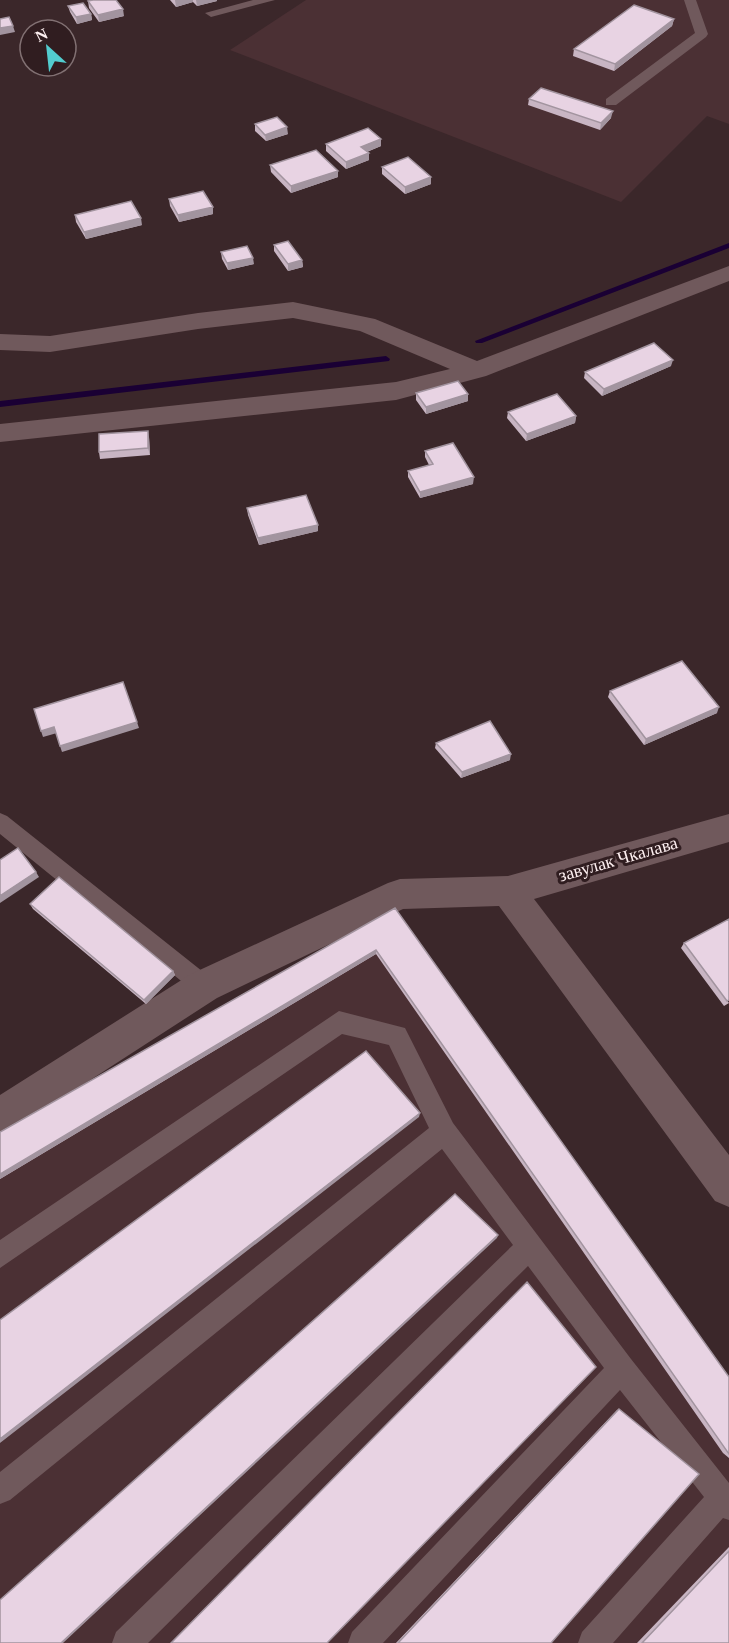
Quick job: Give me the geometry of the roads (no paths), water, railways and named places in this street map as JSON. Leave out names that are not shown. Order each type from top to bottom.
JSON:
[{"type":"street","points":[[0,433],[396,391],[477,370],[729,273]]},
{"type":"street","points":[[0,342],[50,344],[198,321],[293,310],[366,325],[477,370]]},
{"type":"street","name":"завулак Чкалава","points":[[0,1117],[204,986],[400,894],[508,891],[729,828]]},
{"type":"street","points":[[508,891],[729,1187]]},
{"type":"lane","points":[[212,13],[269,0]]},
{"type":"lane","points":[[611,102],[702,34],[690,0]]},
{"type":"lane","points":[[0,822],[204,986]]},
{"type":"lane","points":[[0,1256],[339,1022],[397,1036],[444,1132],[725,1502],[593,1643]]},
{"type":"lane","points":[[0,1490],[444,1132]]},
{"type":"lane","points":[[127,1643],[530,1246]]},
{"type":"lane","points":[[363,1643],[621,1368]]},
{"type":"waterway","points":[[479,341],[729,245]]},
{"type":"waterway","points":[[0,404],[386,359]]}]
